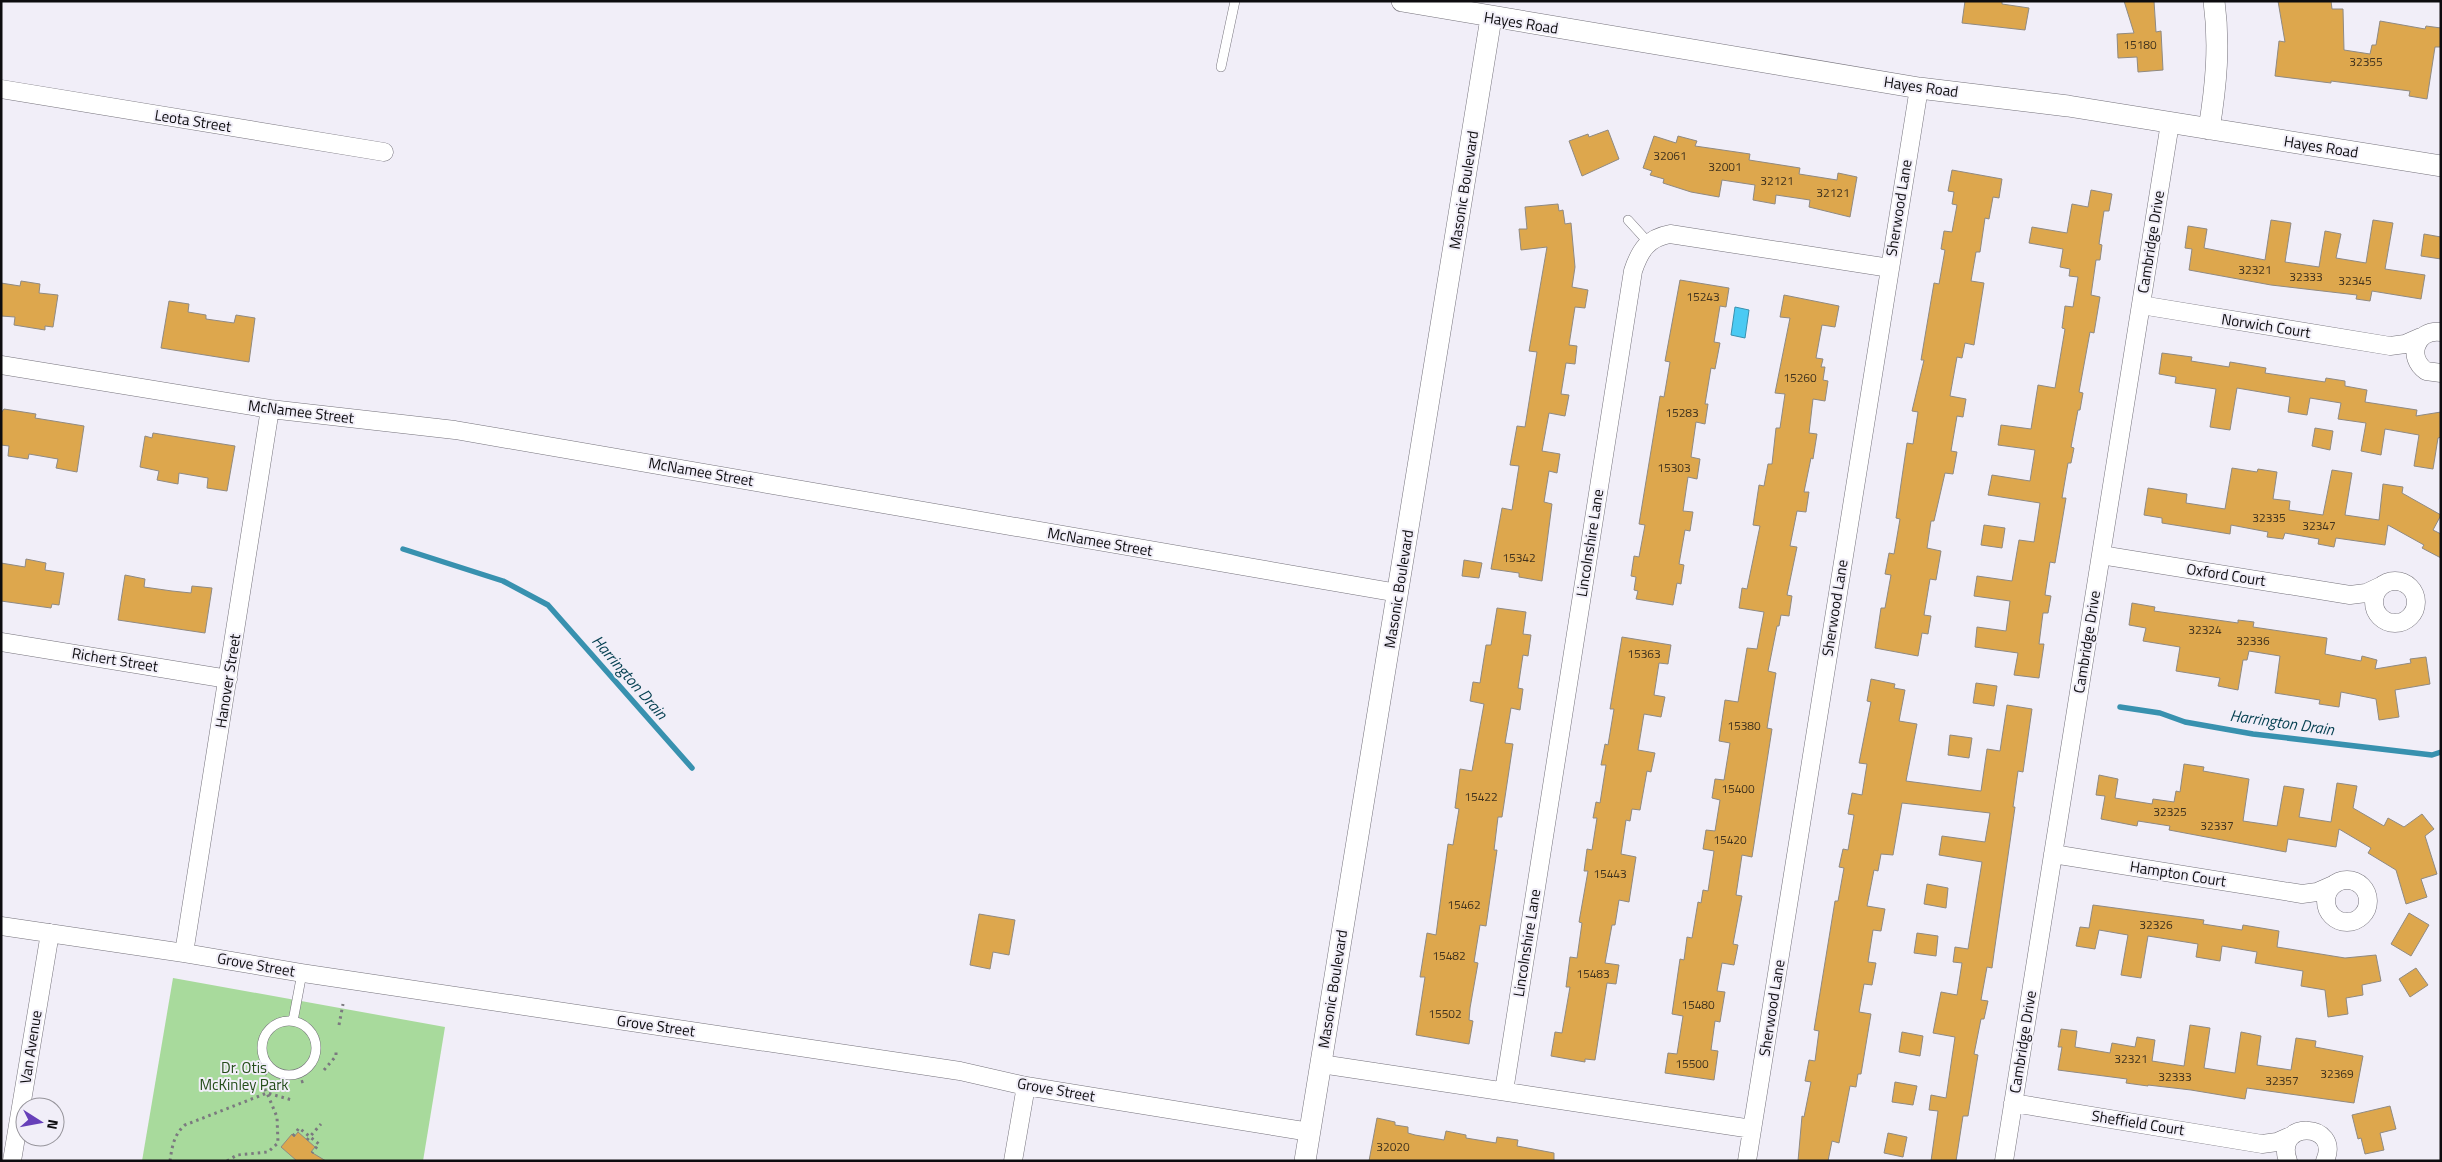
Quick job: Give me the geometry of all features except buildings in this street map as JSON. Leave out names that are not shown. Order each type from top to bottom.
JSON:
[{"type":"street","name":"Hayes Road","points":[[1402,1],[1491,18],[1919,88],[2068,106],[2441,166]]},
{"type":"street","points":[[2209,130],[2216,90],[2218,52],[2214,1]]},
{"type":"street","name":"Masonic Boulevard","points":[[1305,1161],[1491,18]]},
{"type":"street","name":"Sherwood Lane","points":[[1747,1161],[1919,88]]},
{"type":"street","name":"Leota Street","points":[[1,89],[384,152]]},
{"type":"street","name":"Cambridge Drive","points":[[2004,1161],[2170,123]]},
{"type":"street","points":[[1648,242],[1658,236],[1670,234],[1890,268]]},
{"type":"street","name":"Lincolnshire Lane","points":[[1504,1091],[1633,271],[1639,255],[1648,242]]},
{"type":"street","name":"Norwich Court","points":[[2141,305],[2390,346],[2405,344],[2434,332],[2441,332]]},
{"type":"street","points":[[2416,362],[2415,348],[2421,337]]},
{"type":"street","name":"Norwich Court","points":[[2390,346],[2416,362],[2426,372],[2441,373]]},
{"type":"street","name":"McNamee Street","points":[[1,365],[270,409],[456,430],[1398,594]]},
{"type":"street","name":"Hanover Street","points":[[184,953],[270,409]]},
{"type":"street","name":"Oxford Court","points":[[2101,555],[2350,595],[2366,593],[2394,581],[2401,582],[2412,590],[2416,603],[2411,616],[2399,623],[2386,621],[2376,611],[2350,595]]},
{"type":"street","points":[[2376,611],[2374,598],[2382,586]]},
{"type":"street","name":"Richert Street","points":[[1,642],[228,679]]},
{"type":"street","name":"Hampton Court","points":[[2053,854],[2302,894],[2317,892],[2346,880],[2359,884],[2367,895],[2366,909],[2357,919],[2344,922],[2337,920],[2327,910],[2302,894]]},
{"type":"street","points":[[2327,910],[2326,897],[2333,885]]},
{"type":"street","name":"Grove Street","points":[[1,926],[960,1071],[1026,1086],[1310,1132]]},
{"type":"street","name":"Van Avenue","points":[[12,1161],[50,933]]},
{"type":"street","points":[[1321,1064],[1752,1129]]},
{"type":"street","points":[[1014,1161],[1026,1086]]},
{"type":"street","name":"Sheffield Court","points":[[2013,1103],[2262,1144],[2277,1142],[2306,1130],[2319,1134],[2327,1145],[2325,1161]]},
{"type":"street","name":"Sheffield Court","points":[[2288,1160],[2286,1146],[2293,1135]]},
{"type":"street","name":"Sheffield Court","points":[[2262,1144],[2288,1160]]},
{"type":"lane","points":[[1222,67],[1235,1]]},
{"type":"lane","points":[[1628,220],[1648,242]]},
{"type":"lane","points":[[293,1021],[302,973]]},
{"type":"lane","points":[[293,1021],[309,1029],[316,1045],[312,1062],[302,1072],[290,1075],[273,1070],[264,1055],[263,1047],[269,1031],[284,1022],[293,1021]]},
{"type":"path","points":[[340,1025],[344,1004]]},
{"type":"path","points":[[324,1070],[336,1056],[336,1049]]},
{"type":"path","points":[[227,1161],[237,1155],[268,1152],[278,1143],[277,1117],[260,1081],[266,1074]]},
{"type":"path","points":[[170,1161],[173,1142],[178,1130],[185,1125],[267,1093],[292,1100]]},
{"type":"path","points":[[308,1138],[321,1124]]},
{"type":"path","points":[[293,1136],[299,1128],[308,1138],[319,1144],[312,1153]]},
{"type":"green space","name":"Dr. Otis McKinley Park","points":[[173,978],[445,1027],[423,1161],[142,1161]]},
{"type":"water","points":[[1735,307],[1749,310],[1745,338],[1731,335]]},
{"type":"waterway","name":"Harrington Drain","points":[[403,549],[503,581],[548,605],[692,768]]},
{"type":"waterway","name":"Harrington Drain","points":[[2120,707],[2160,713],[2185,722],[2253,734],[2432,755],[2441,752]]}]
